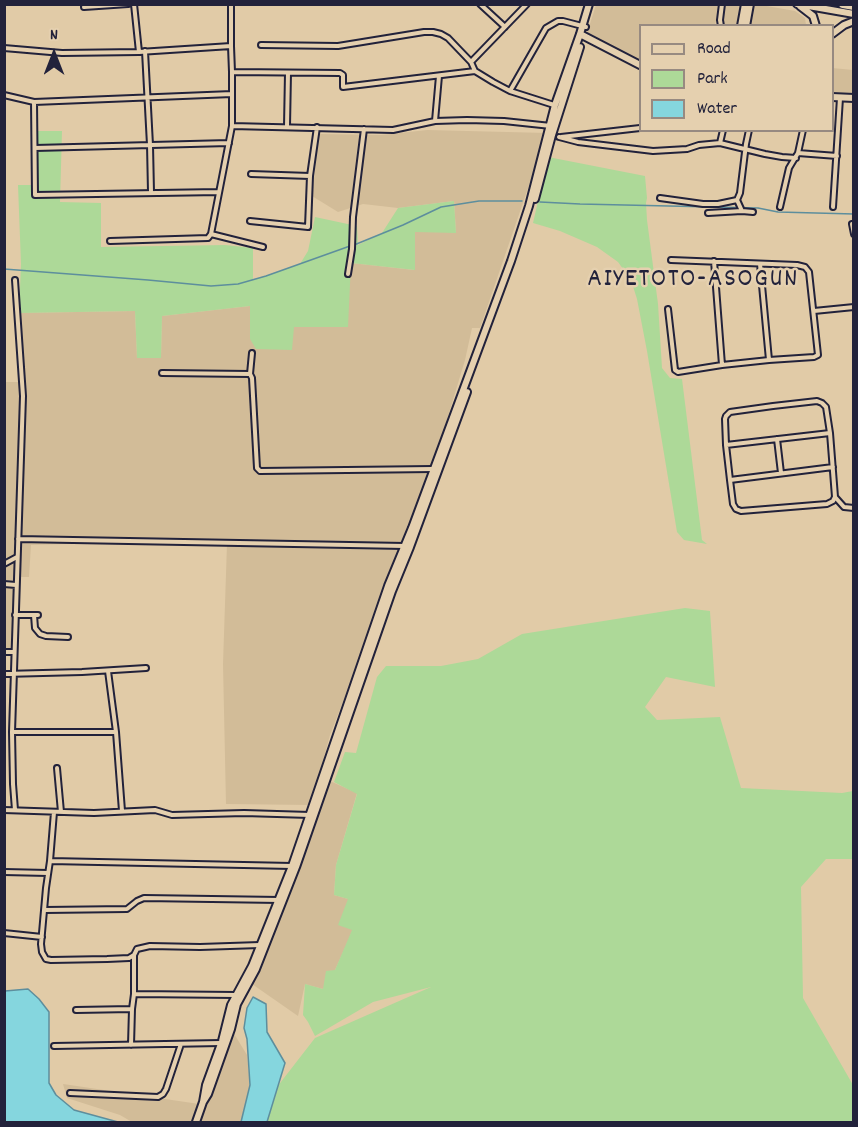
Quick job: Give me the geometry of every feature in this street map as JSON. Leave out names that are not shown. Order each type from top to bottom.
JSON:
[{"type":"highway","points":[[843,4],[854,6]]},
{"type":"street","points":[[84,7],[128,4]]},
{"type":"street","points":[[134,4],[139,52]]},
{"type":"street","points":[[110,241],[208,238],[211,234],[232,126],[231,4]]},
{"type":"street","points":[[480,4],[504,27]]},
{"type":"street","points":[[471,62],[527,4]]},
{"type":"street","points":[[407,547],[433,469],[521,233],[558,103],[591,4]]},
{"type":"street","points":[[721,24],[722,4]]},
{"type":"street","points":[[741,24],[745,4]]},
{"type":"street","points":[[746,24],[750,4]]},
{"type":"street","points":[[797,4],[854,14]]},
{"type":"street","points":[[797,4],[812,14],[816,22]]},
{"type":"street","points":[[510,91],[546,28],[558,21],[584,26]]},
{"type":"street","points":[[834,32],[854,21]]},
{"type":"street","points":[[261,45],[338,46],[433,32],[448,38],[471,62],[475,71],[510,91],[558,103]]},
{"type":"street","points":[[582,34],[639,64]]},
{"type":"street","points":[[4,48],[62,53],[139,52],[231,46]]},
{"type":"street","points":[[145,51],[151,192]]},
{"type":"street","points":[[232,72],[340,73],[343,75],[343,87],[475,71]]},
{"type":"street","points":[[287,127],[288,73]]},
{"type":"street","points":[[435,121],[439,76]]},
{"type":"street","points":[[4,95],[34,102],[232,94]]},
{"type":"street","points":[[833,207],[837,156],[836,97],[854,98]]},
{"type":"street","points":[[34,102],[35,195],[219,192]]},
{"type":"street","points":[[232,126],[393,130],[435,121],[504,121],[552,126]]},
{"type":"street","points":[[196,1122],[206,1085],[237,1004],[256,967],[380,617],[528,225],[555,136],[552,126]]},
{"type":"street","points":[[250,221],[308,227],[310,176],[317,127]]},
{"type":"street","points":[[555,136],[639,128]]},
{"type":"street","points":[[348,274],[364,129]]},
{"type":"street","points":[[720,143],[723,132]]},
{"type":"street","points":[[740,206],[749,132]]},
{"type":"street","points":[[780,207],[789,168],[798,153],[803,132]]},
{"type":"street","points":[[555,136],[578,142],[653,151],[720,143],[746,150],[796,158]]},
{"type":"street","points":[[35,148],[229,143]]},
{"type":"street","points":[[798,153],[837,156]]},
{"type":"street","points":[[251,174],[310,176]]},
{"type":"street","points":[[660,198],[740,206],[753,212]]},
{"type":"street","points":[[708,213],[740,206]]},
{"type":"street","points":[[852,224],[854,234]]},
{"type":"street","points":[[211,234],[262,247]]},
{"type":"street","points":[[668,309],[675,370],[681,372],[722,365],[817,357],[809,272],[805,267],[671,260]]},
{"type":"street","points":[[714,261],[722,365]]},
{"type":"street","points":[[760,264],[769,360]]},
{"type":"street","points":[[15,280],[23,384],[12,720],[15,810]]},
{"type":"street","points":[[814,311],[854,307]]},
{"type":"street","points":[[252,353],[250,374],[258,470],[433,469]]},
{"type":"street","points":[[162,373],[250,374]]},
{"type":"street","points":[[835,497],[827,504],[741,511],[736,509],[733,504],[726,445],[726,416],[730,412],[795,403],[817,401],[824,404],[830,434],[835,497],[844,507],[854,508]]},
{"type":"street","points":[[726,445],[830,434]]},
{"type":"street","points":[[777,439],[781,473]]},
{"type":"street","points":[[730,480],[833,467]]},
{"type":"street","points":[[18,539],[407,547]]},
{"type":"street","points":[[4,564],[17,557]]},
{"type":"street","points":[[4,584],[16,585]]},
{"type":"street","points":[[15,615],[36,615],[35,627],[40,634],[68,637]]},
{"type":"street","points":[[4,652],[14,652]]},
{"type":"street","points":[[4,674],[146,668]]},
{"type":"street","points":[[108,670],[116,732],[122,811]]},
{"type":"street","points":[[4,720],[12,720]]},
{"type":"street","points":[[12,732],[116,732]]},
{"type":"street","points":[[57,768],[61,812]]},
{"type":"street","points":[[4,810],[94,813],[155,810],[177,815],[244,813],[311,815]]},
{"type":"street","points":[[54,812],[42,952],[46,958],[51,960],[129,958],[135,955]]},
{"type":"street","points":[[223,1043],[231,1005],[252,966],[296,867],[311,815]]},
{"type":"street","points":[[50,861],[292,866]]},
{"type":"street","points":[[4,872],[48,873]]},
{"type":"street","points":[[45,910],[127,909],[144,898],[281,900]]},
{"type":"street","points":[[4,933],[42,937]]},
{"type":"street","points":[[131,1045],[137,949],[150,946],[260,945]]},
{"type":"street","points":[[134,994],[236,995]]},
{"type":"street","points":[[76,1010],[132,1009]]},
{"type":"street","points":[[54,1046],[223,1043]]},
{"type":"street","points":[[70,1093],[158,1097],[164,1094],[182,1044]]},
{"type":"shaded area","points":[[596,5],[761,5],[795,11],[805,18],[806,24],[717,24],[718,12],[715,24],[639,24],[639,62],[587,33]]},
{"type":"shaded area","points":[[834,68],[853,70],[853,100],[834,98]]},
{"type":"shaded area","points":[[427,130],[547,133],[480,328],[472,328],[465,360],[427,486],[330,735],[311,805],[226,804],[223,664],[227,544],[147,542],[31,545],[29,577],[18,577],[13,656],[5,656],[4,382],[22,382],[19,313],[135,311],[137,358],[161,357],[162,316],[250,306],[250,339],[294,327],[351,263],[414,270],[415,232],[456,232],[454,201],[398,208],[363,204],[338,212],[312,196],[319,134],[381,135]]},
{"type":"shaded area","points":[[330,781],[357,793],[336,865],[334,895],[348,899],[353,930],[335,970],[323,989],[305,984],[298,1016],[252,984],[279,919]]},
{"type":"shaded area","points":[[226,1027],[233,1032],[247,1055],[250,1085],[241,1122],[132,1122],[120,1115],[67,1098],[63,1084],[199,1104],[211,1076]]},
{"type":"green space","points":[[37,131],[62,131],[60,202],[101,203],[101,247],[225,245],[253,248],[253,280],[300,264],[308,251],[315,217],[357,226],[358,245],[382,233],[398,208],[454,201],[456,233],[415,232],[415,270],[351,263],[348,327],[294,327],[292,350],[256,349],[250,339],[250,306],[162,316],[161,358],[137,358],[135,311],[19,313],[21,264],[18,185],[37,185]]},
{"type":"green space","points":[[548,157],[645,176],[647,220],[658,304],[662,368],[670,378],[682,379],[702,540],[707,544],[684,540],[677,532],[647,351],[631,280],[618,262],[597,247],[560,231],[533,223]]},
{"type":"green space","points":[[685,608],[710,611],[715,687],[666,677],[645,707],[657,720],[720,717],[741,788],[842,793],[853,791],[853,859],[826,859],[801,887],[803,998],[853,1085],[853,1122],[267,1122],[277,1087],[315,1038],[431,987],[373,1002],[315,1036],[303,1015],[305,984],[323,989],[326,971],[335,970],[352,930],[338,925],[348,899],[334,895],[336,865],[357,794],[334,782],[345,752],[356,753],[377,677],[386,666],[441,666],[478,659],[522,634]]},
{"type":"water","points":[[28,989],[49,1012],[49,1083],[56,1095],[74,1110],[118,1122],[5,1122],[5,991]]},
{"type":"water","points":[[253,997],[266,1004],[267,1032],[285,1063],[267,1122],[241,1122],[250,1085],[247,1039],[244,1028],[247,1008]]},
{"type":"waterway","points":[[354,245],[441,207],[479,201],[522,201]]},
{"type":"waterway","points":[[540,202],[758,208],[778,212],[854,214]]},
{"type":"waterway","points":[[4,269],[211,286],[238,284],[266,276],[350,246]]},
{"type":"district","name":"AIYETOTO-ASOGUN","points":[[693,281]]}]
